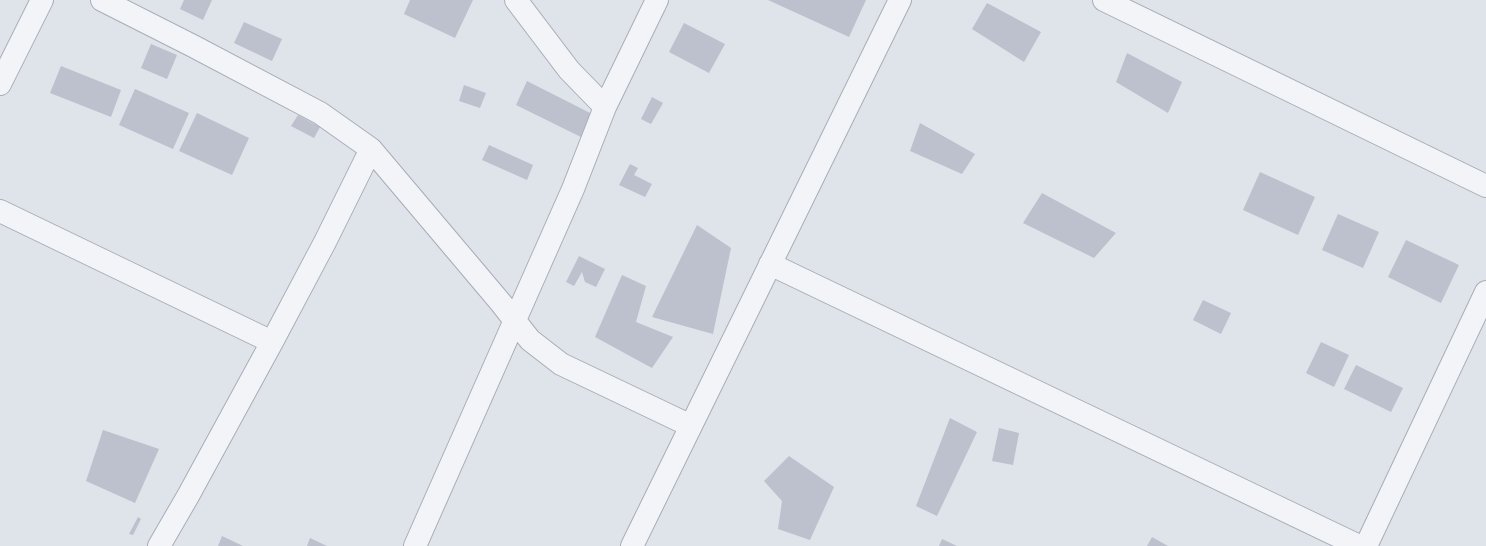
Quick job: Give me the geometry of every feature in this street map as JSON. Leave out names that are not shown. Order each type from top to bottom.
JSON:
[{"type":"street","points":[[0,84],[42,0]]},
{"type":"street","points":[[102,0],[320,113],[371,149],[530,340],[561,364],[691,426]]},
{"type":"street","points":[[516,0],[569,70],[605,107]]},
{"type":"street","points":[[415,546],[514,319],[573,189],[605,107],[657,0]]},
{"type":"street","points":[[632,546],[900,0]]},
{"type":"street","points":[[1104,0],[1486,186]]},
{"type":"street","points":[[159,546],[272,342],[325,242],[371,149]]},
{"type":"street","points":[[0,211],[272,342]]},
{"type":"street","points":[[770,264],[1359,546]]},
{"type":"street","points":[[1366,546],[1486,292]]},
{"type":"building","points":[[184,0],[212,0],[203,20],[180,9]]},
{"type":"building","points":[[410,0],[473,0],[455,38],[404,14]]},
{"type":"building","points":[[768,0],[866,0],[849,37]]},
{"type":"building","points":[[987,3],[1041,32],[1024,62],[972,29]]},
{"type":"building","points":[[244,22],[282,39],[272,61],[234,43]]},
{"type":"building","points":[[684,23],[725,44],[709,73],[669,52]]},
{"type":"building","points":[[151,44],[177,55],[167,79],[141,68]]},
{"type":"building","points":[[1127,53],[1182,82],[1168,113],[1116,82]]},
{"type":"building","points":[[61,66],[121,90],[111,117],[50,93]]},
{"type":"building","points":[[527,81],[596,116],[585,139],[516,105]]},
{"type":"building","points":[[464,85],[486,93],[480,108],[459,101]]},
{"type":"building","points":[[135,89],[189,113],[173,149],[119,125]]},
{"type":"building","points":[[652,97],[663,103],[651,124],[641,119]]},
{"type":"building","points":[[197,113],[249,138],[232,175],[179,151]]},
{"type":"building","points":[[298,115],[320,127],[314,138],[291,126]]},
{"type":"building","points":[[920,123],[975,154],[962,174],[910,151]]},
{"type":"building","points":[[489,145],[533,165],[527,180],[482,160]]},
{"type":"building","points":[[630,164],[638,168],[634,175],[652,184],[645,197],[619,185]]},
{"type":"building","points":[[1260,172],[1315,197],[1298,235],[1243,210]]},
{"type":"building","points":[[1042,193],[1116,233],[1094,258],[1023,223]]},
{"type":"building","points":[[1338,214],[1379,232],[1363,268],[1322,250]]},
{"type":"building","points":[[697,225],[731,248],[713,334],[652,317]]},
{"type":"building","points":[[1406,240],[1459,265],[1441,303],[1388,277]]},
{"type":"building","points":[[579,256],[605,269],[596,287],[585,282],[582,272],[574,286],[566,282]]},
{"type":"building","points":[[622,275],[646,286],[636,322],[673,337],[652,368],[595,337]]},
{"type":"building","points":[[1203,300],[1231,313],[1221,334],[1193,320]]},
{"type":"building","points":[[1321,342],[1349,355],[1334,387],[1306,373]]},
{"type":"building","points":[[1356,365],[1403,388],[1391,412],[1344,389]]},
{"type":"building","points":[[950,418],[977,432],[937,516],[916,506]]},
{"type":"building","points":[[999,428],[1019,433],[1013,465],[992,461]]},
{"type":"building","points":[[103,430],[159,449],[135,503],[86,481]]},
{"type":"building","points":[[789,456],[834,487],[810,540],[778,529],[782,501],[764,481]]},
{"type":"building","points":[[138,517],[141,519],[133,535],[129,534]]},
{"type":"building","points":[[222,536],[243,546],[218,546]]},
{"type":"building","points":[[1152,537],[1168,546],[1147,546]]},
{"type":"building","points":[[310,538],[327,546],[307,546]]},
{"type":"building","points":[[942,539],[957,546],[939,546]]}]
